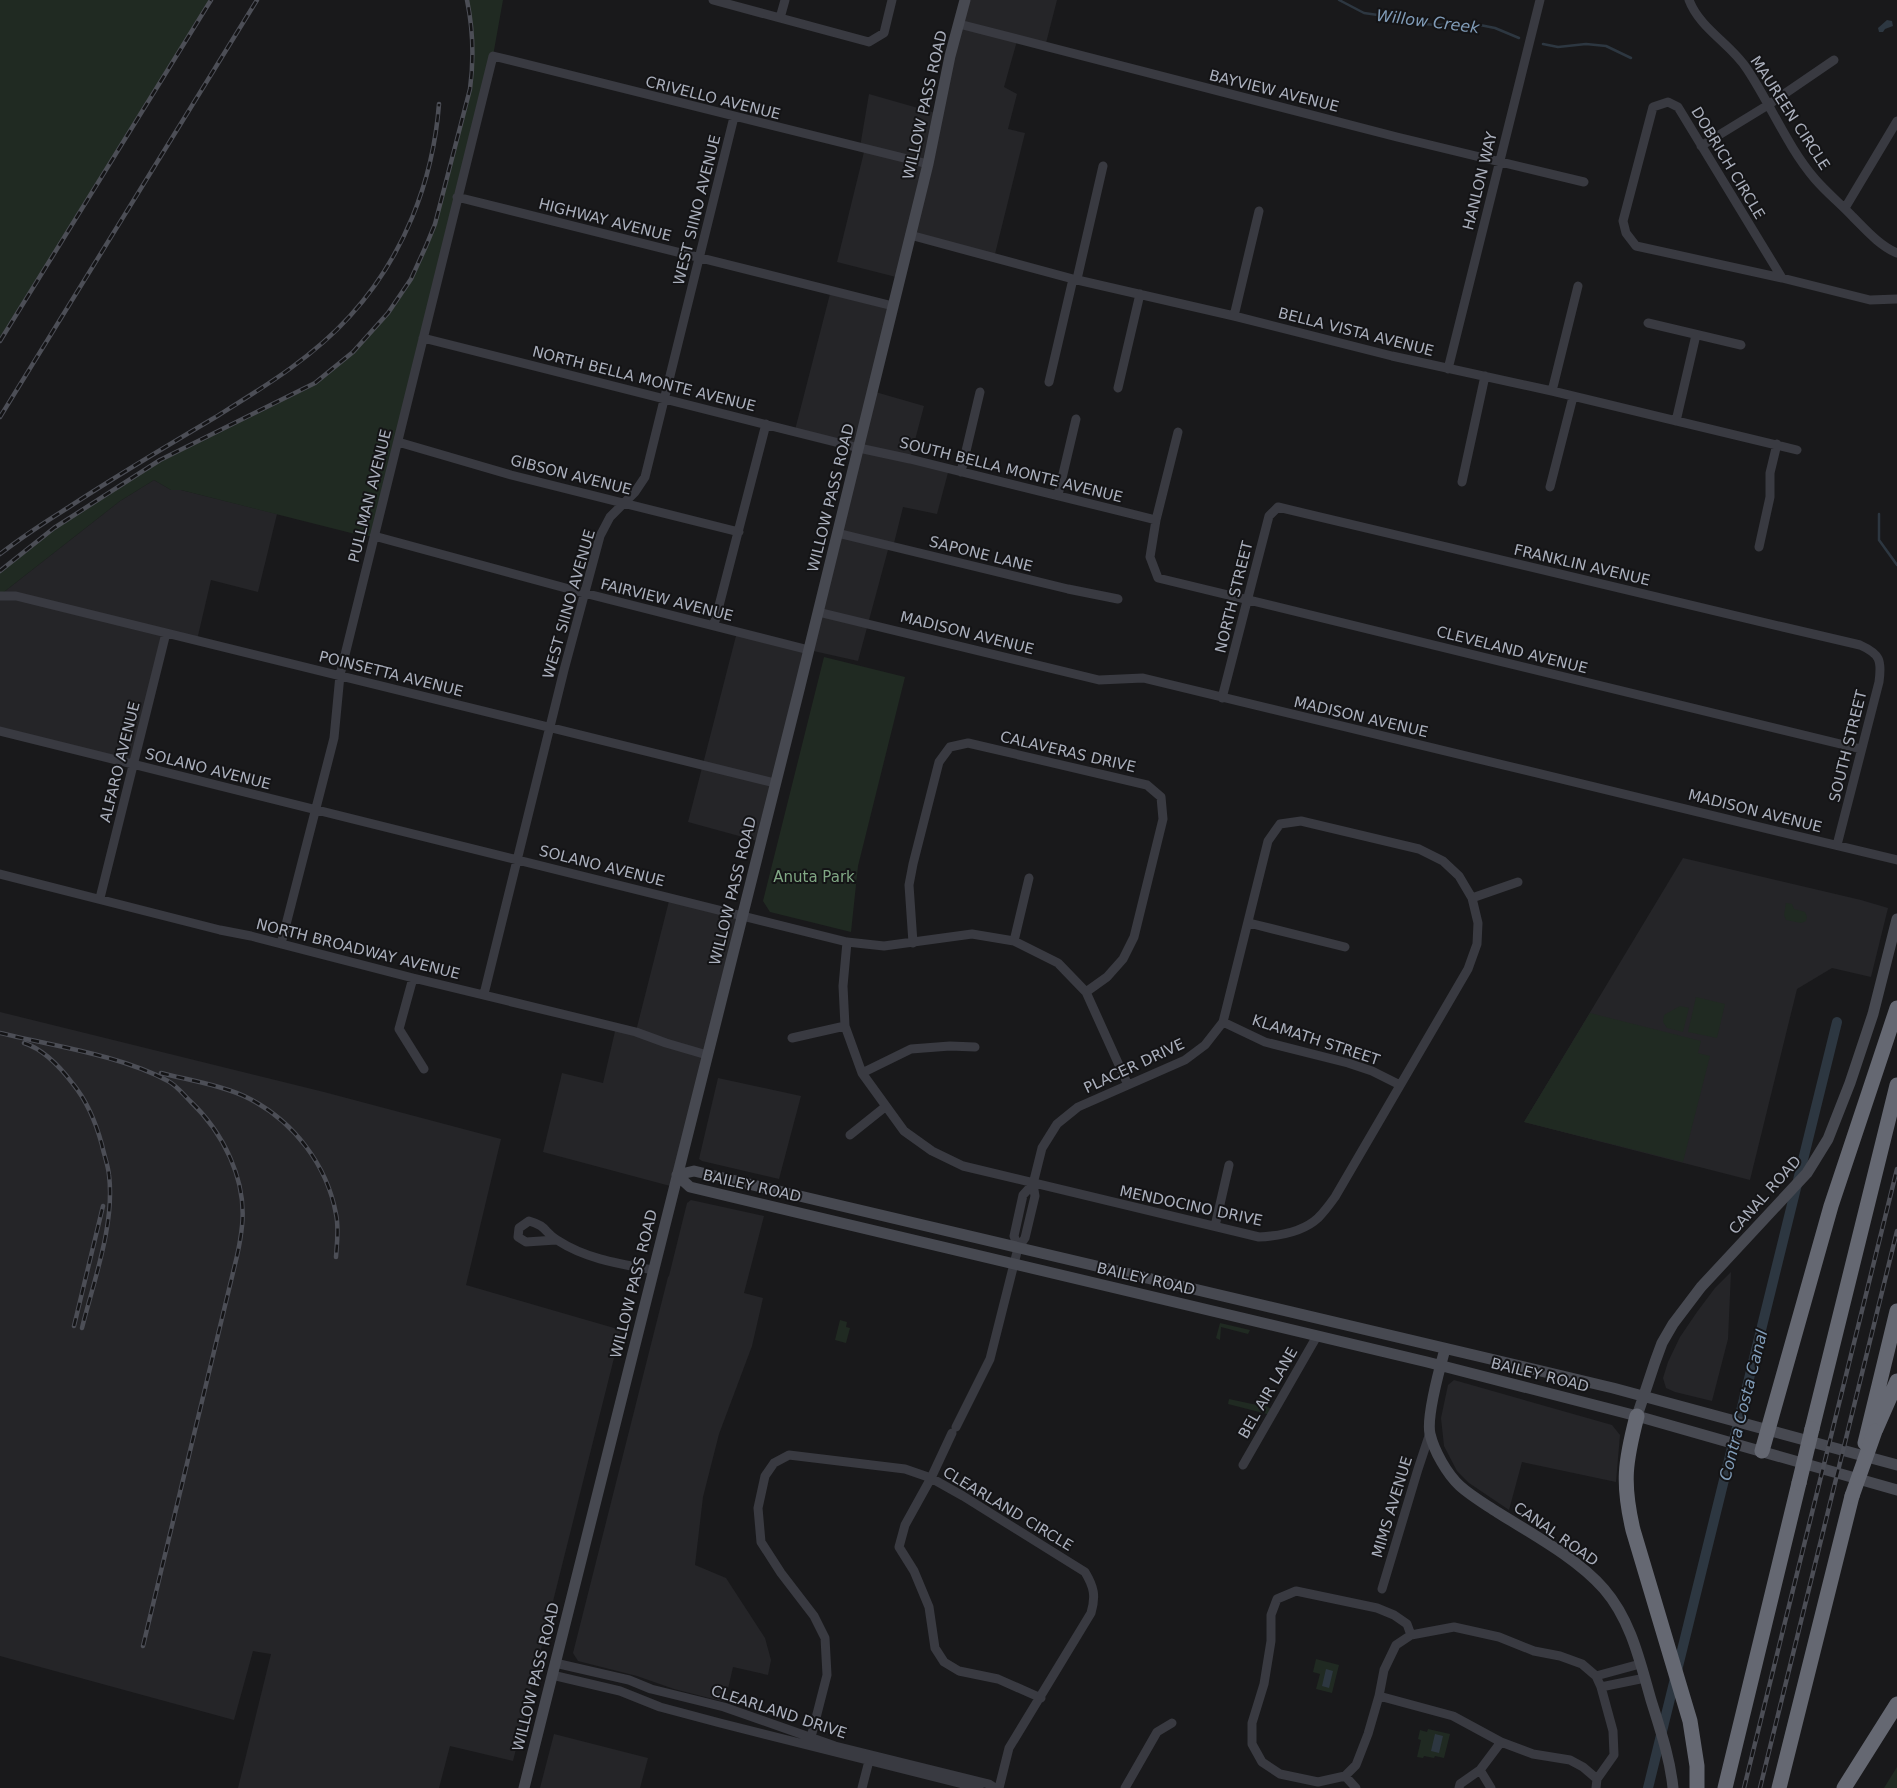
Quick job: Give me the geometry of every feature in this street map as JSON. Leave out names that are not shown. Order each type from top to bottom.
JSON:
[{"type":"highway","points":[[1762,1451],[1831,1206],[1897,1008]]},
{"type":"highway","points":[[1725,1788],[1897,1085]]},
{"type":"highway","points":[[1779,1788],[1897,1311]]},
{"type":"highway","points":[[1852,1496],[1875,1431],[1897,1381]]},
{"type":"highway","points":[[1637,1416],[1628,1450],[1625,1484],[1633,1530],[1685,1702],[1694,1739],[1697,1788]]},
{"type":"highway","points":[[1844,1788],[1897,1704]]},
{"type":"main road","name":"WILLOW PASS ROAD","points":[[524,1788],[859,448],[928,164],[947,72],[965,0]]},
{"type":"main road","name":"CANAL ROAD","points":[[1637,1416],[1662,1343],[1672,1324],[1701,1287],[1807,1174],[1828,1139],[1850,1083],[1873,1014],[1897,919]]},
{"type":"main road","name":"BAILEY ROAD","points":[[677,1175],[694,1171],[1445,1348],[1644,1396],[1897,1465]]},
{"type":"main road","name":"BAILEY ROAD","points":[[677,1175],[690,1187],[1440,1366],[1637,1416],[1897,1490]]},
{"type":"main road","name":"CANAL ROAD","points":[[1445,1348],[1432,1404],[1430,1433],[1442,1461],[1459,1485],[1567,1557],[1588,1573],[1605,1590],[1627,1627],[1645,1678],[1667,1755],[1673,1788]]},
{"type":"street","points":[[713,0],[869,42],[884,33],[892,0]]},
{"type":"street","points":[[780,18],[785,0]]},
{"type":"street","name":"HANLON WAY","points":[[1448,368],[1540,0]]},
{"type":"street","name":"MAUREEN CIRCLE","points":[[1689,0],[1702,22],[1730,47],[1747,69],[1794,151],[1816,180],[1871,235],[1889,250],[1897,253]]},
{"type":"street","name":"BAYVIEW AVENUE","points":[[959,24],[1397,137],[1499,160],[1584,182]]},
{"type":"street","name":"CRIVELLO AVENUE","points":[[493,56],[928,164]]},
{"type":"street","name":"PULLMAN AVENUE","points":[[281,944],[334,738],[340,675],[493,56]]},
{"type":"street","points":[[1701,146],[1768,106],[1834,60]]},
{"type":"street","name":"DOBRICH CIRCLE","points":[[1782,278],[1678,107],[1668,102],[1653,107],[1623,221],[1626,233],[1636,246],[1782,278],[1870,300],[1897,299]]},
{"type":"street","name":"WEST SIINO AVENUE","points":[[484,994],[584,593],[600,536],[610,517],[635,492],[645,477],[734,117]]},
{"type":"street","points":[[1845,208],[1897,121]]},
{"type":"street","points":[[1049,382],[1102,166]]},
{"type":"street","name":"HIGHWAY AVENUE","points":[[457,197],[893,306]]},
{"type":"street","points":[[1234,316],[1260,211]]},
{"type":"street","name":"BELLA VISTA AVENUE","points":[[910,235],[1075,279],[1234,316],[1392,356],[1552,391],[1797,450]]},
{"type":"street","points":[[1552,391],[1578,286]]},
{"type":"street","points":[[1118,388],[1140,294]]},
{"type":"street","points":[[1648,323],[1741,345]]},
{"type":"street","points":[[1676,420],[1696,334]]},
{"type":"street","name":"NORTH BELLA MONTE AVENUE","points":[[423,338],[859,448]]},
{"type":"street","points":[[1462,482],[1485,376]]},
{"type":"street","points":[[961,472],[980,392]]},
{"type":"street","points":[[1550,487],[1573,397]]},
{"type":"street","points":[[1058,495],[1076,419]]},
{"type":"street","points":[[714,625],[766,424]]},
{"type":"street","points":[[1156,520],[1178,432]]},
{"type":"street","name":"GIBSON AVENUE","points":[[398,442],[511,475],[738,532]]},
{"type":"street","points":[[1759,547],[1770,497],[1770,473],[1777,444]]},
{"type":"street","name":"SOUTH BELLA MONTE AVENUE","points":[[859,448],[1156,520]]},
{"type":"street","name":"NORTH STREET","points":[[1222,698],[1269,516],[1278,507]]},
{"type":"street","name":"FRANKLIN AVENUE","points":[[1278,507],[1850,643],[1872,650],[1876,654]]},
{"type":"street","name":"CLEVELAND AVENUE","points":[[1156,520],[1150,557],[1158,578],[1861,749]]},
{"type":"street","name":"SAPONE LANE","points":[[838,533],[1118,600]]},
{"type":"street","name":"FAIRVIEW AVENUE","points":[[374,536],[584,593],[809,650]]},
{"type":"street","name":"POINSETTA AVENUE","points":[[0,596],[16,596],[776,783]]},
{"type":"street","name":"MADISON AVENUE","points":[[818,612],[1099,680],[1143,678],[1897,860]]},
{"type":"street","name":"ALFARO AVENUE","points":[[100,898],[166,633]]},
{"type":"street","name":"SOUTH STREET","points":[[1837,846],[1879,682],[1880,670],[1876,654]]},
{"type":"street","name":"SOLANO AVENUE","points":[[0,731],[847,942],[884,946],[972,934],[1014,941],[1058,963],[1086,992],[1128,1085]]},
{"type":"street","name":"CALAVERAS DRIVE","points":[[912,943],[909,885],[913,864],[940,762],[950,747],[968,743],[1147,784],[1161,798],[1163,819],[1134,937],[1123,959],[1106,977],[1086,992]]},
{"type":"street","name":"MENDOCINO DRIVE","points":[[847,942],[843,986],[845,1026],[862,1073],[904,1131],[932,1151],[963,1166],[1033,1184],[1259,1237],[1280,1236],[1300,1229],[1316,1220],[1336,1197],[1468,969],[1477,944],[1478,923],[1472,898],[1459,876],[1443,861],[1419,849],[1301,821],[1280,824]]},
{"type":"street","name":"PLACER DRIVE","points":[[1041,1698],[998,1679],[959,1671],[944,1662],[935,1648],[929,1607],[914,1571],[899,1547],[905,1525],[931,1478],[990,1359],[1018,1248],[1014,1236],[1023,1195],[1033,1184],[1042,1148],[1057,1124],[1078,1107],[1186,1060],[1205,1045],[1222,1022],[1249,923],[1268,841],[1280,824]]},
{"type":"street","name":"NORTH BROADWAY AVENUE","points":[[0,874],[636,1032],[707,1055]]},
{"type":"street","points":[[1014,941],[1029,878]]},
{"type":"street","points":[[1472,898],[1518,882]]},
{"type":"street","points":[[1249,923],[1345,947]]},
{"type":"street","points":[[413,978],[400,1029],[424,1068]]},
{"type":"street","name":"KLAMATH STREET","points":[[1222,1022],[1266,1042],[1348,1063],[1372,1071],[1400,1085]]},
{"type":"street","points":[[792,1038],[845,1026]]},
{"type":"street","points":[[862,1073],[911,1049],[950,1046],[975,1047]]},
{"type":"street","points":[[850,1135],[885,1107]]},
{"type":"street","points":[[1214,1226],[1229,1165]]},
{"type":"street","points":[[556,1240],[597,1260],[653,1270]]},
{"type":"street","name":"BEL AIR LANE","points":[[1243,1465],[1317,1336]]},
{"type":"street","name":"MIMS AVENUE","points":[[1382,1589],[1430,1433]]},
{"type":"street","name":"CLEARLAND CIRCLE","points":[[810,1741],[827,1675],[825,1638],[814,1616],[781,1573],[761,1542],[758,1508],[765,1476],[774,1463],[789,1455],[905,1469],[931,1478],[963,1496],[1085,1572],[1092,1584],[1095,1598],[1091,1613],[1009,1748],[999,1788]]},
{"type":"street","points":[[1379,1696],[1453,1716],[1501,1742],[1534,1754],[1570,1760],[1583,1767],[1596,1784],[1614,1755],[1613,1730],[1601,1687],[1596,1676],[1582,1664],[1560,1656],[1534,1651],[1499,1637],[1454,1627],[1411,1635],[1396,1645],[1384,1670],[1368,1734],[1356,1765],[1345,1776],[1318,1782],[1280,1774],[1262,1762],[1252,1744],[1252,1723],[1264,1684],[1271,1641],[1271,1615],[1277,1599],[1296,1590],[1377,1608],[1394,1615],[1407,1624],[1411,1635]]},
{"type":"street","name":"CLEARLAND DRIVE","points":[[555,1663],[629,1680],[651,1688],[724,1707],[810,1741]]},
{"type":"street","points":[[1596,1676],[1640,1664]]},
{"type":"street","name":"CLEARLAND DRIVE","points":[[552,1675],[620,1691],[660,1707],[835,1746],[869,1758],[979,1788]]},
{"type":"street","points":[[1601,1687],[1645,1678]]},
{"type":"street","points":[[1125,1788],[1157,1732],[1172,1723]]},
{"type":"street","points":[[1459,1788],[1460,1784],[1480,1770],[1501,1742]]},
{"type":"street","points":[[862,1788],[869,1758]]},
{"type":"street","name":"CLEARLAND DRIVE","points":[[869,1758],[988,1784],[995,1788]]},
{"type":"street","points":[[1480,1770],[1491,1788]]},
{"type":"street","points":[[1345,1776],[1356,1788]]},
{"type":"shaded area","points":[[965,0],[1057,0],[1045,47],[1017,41],[1004,87],[1017,94],[1008,129],[1025,133],[994,258],[910,235],[900,278],[837,262],[865,148],[860,147],[869,94],[939,114]]},
{"type":"shaded area","points":[[1887,20],[1892,21],[1893,26],[1885,29],[1883,32],[1879,32],[1878,28]]},
{"type":"shaded area","points":[[831,290],[893,306],[872,391],[924,406],[910,459],[949,469],[937,514],[903,507],[893,547],[889,546],[858,661],[809,650],[761,842],[688,822],[737,632],[808,650],[859,448],[795,430]]},
{"type":"shaded area","points":[[154,480],[171,490],[181,490],[277,514],[258,592],[211,580],[197,640],[167,633],[134,764],[0,731],[0,595],[120,501]]},
{"type":"shaded area","points":[[1683,858],[1888,908],[1871,977],[1832,968],[1797,989],[1750,1180],[1524,1122]]},
{"type":"shaded area","points":[[670,897],[742,915],[674,1187],[543,1152],[562,1073],[603,1083],[616,1027],[636,1031]]},
{"type":"shaded area","points":[[0,1012],[324,1092],[501,1139],[466,1285],[621,1330],[513,1761],[450,1746],[439,1788],[238,1788],[271,1654],[253,1651],[234,1720],[0,1656]]},
{"type":"shaded area","points":[[718,1078],[801,1096],[779,1179],[699,1159]]},
{"type":"shaded area","points":[[691,1200],[764,1216],[744,1293],[763,1298],[752,1346],[719,1434],[703,1497],[695,1565],[726,1578],[765,1638],[771,1660],[768,1675],[733,1667],[725,1702],[578,1661],[573,1653],[687,1203]]},
{"type":"shaded area","points":[[1731,1272],[1728,1339],[1712,1401],[1666,1388],[1663,1378],[1668,1362],[1680,1337],[1715,1288]]},
{"type":"shaded area","points":[[1454,1380],[1612,1425],[1620,1435],[1616,1482],[1522,1462],[1509,1510],[1469,1483],[1457,1471],[1444,1446],[1441,1418],[1448,1385]]},
{"type":"shaded area","points":[[1326,1669],[1333,1671],[1329,1688],[1322,1686]]},
{"type":"shaded area","points":[[554,1734],[648,1758],[640,1788],[540,1788]]},
{"type":"shaded area","points":[[1435,1734],[1443,1736],[1439,1753],[1431,1751]]},
{"type":"green space","points":[[0,0],[211,0],[0,341]]},
{"type":"green space","points":[[467,0],[503,0],[493,56],[374,536],[363,536],[181,490],[171,490],[154,480],[120,501],[0,595],[0,571],[54,528],[160,460],[315,383],[353,352],[388,313],[411,279],[435,224],[470,89],[472,44]]},
{"type":"green space","name":"Anuta Park","points":[[824,657],[905,677],[858,866],[851,932],[770,912],[763,901]]},
{"type":"green space","points":[[1786,903],[1792,904],[1794,909],[1805,912],[1806,921],[1801,923],[1786,920],[1784,915]]},
{"type":"green space","points":[[1696,997],[1725,1004],[1717,1038],[1688,1032]]},
{"type":"green space","points":[[1680,1006],[1689,1008],[1683,1032],[1667,1028],[1663,1022],[1664,1015]]},
{"type":"green space","points":[[1590,1013],[1701,1041],[1698,1053],[1710,1056],[1683,1162],[1524,1122]]},
{"type":"green space","points":[[840,1320],[847,1322],[846,1327],[850,1328],[846,1343],[835,1340]]},
{"type":"green space","points":[[1220,1323],[1250,1330],[1248,1334],[1221,1327],[1220,1340],[1216,1338]]},
{"type":"green space","points":[[1261,1389],[1269,1392],[1261,1404],[1274,1410],[1271,1415],[1228,1404],[1229,1399],[1257,1405]]},
{"type":"green space","points":[[1316,1659],[1339,1665],[1332,1693],[1316,1689],[1320,1674],[1313,1672]]},
{"type":"green space","points":[[1428,1729],[1450,1734],[1444,1758],[1435,1756],[1434,1758],[1417,1757],[1421,1740],[1418,1739],[1420,1730],[1427,1732]]},
{"type":"green space","points":[[1897,1767],[1897,1788],[1884,1788]]},
{"type":"waterway","name":"Willow Creek","points":[[1339,0],[1364,13],[1435,25],[1475,24],[1495,28],[1519,38]]},
{"type":"waterway","name":"Willow Creek","points":[[1543,44],[1558,47],[1586,44],[1606,46],[1631,58]]},
{"type":"waterway","name":"Willow Creek","points":[[1879,514],[1879,540],[1897,565]]},
{"type":"waterway","name":"Contra Costa Canal","points":[[1648,1788],[1837,1022]]},
{"type":"railway","points":[[0,341],[211,0]]},
{"type":"railway","points":[[0,417],[257,0]]},
{"type":"railway","points":[[0,571],[54,528],[160,460],[315,383],[353,352],[388,313],[411,279],[435,224],[470,89],[472,44],[467,0]]},
{"type":"railway","points":[[0,554],[105,484],[268,384],[319,346],[350,316],[369,293],[385,269],[400,244],[412,218],[430,162],[439,104]]},
{"type":"railway","points":[[0,1033],[86,1052],[129,1064],[171,1083],[202,1113],[213,1127],[230,1158],[241,1191],[243,1209],[238,1253],[143,1646]]},
{"type":"railway","points":[[24,1043],[38,1050],[51,1060],[78,1091],[94,1121],[108,1168],[110,1194],[106,1232],[82,1328]]},
{"type":"railway","points":[[161,1073],[240,1094],[266,1109],[294,1133],[316,1162],[332,1196],[338,1236],[336,1257]]},
{"type":"railway","points":[[1744,1788],[1897,1169]]},
{"type":"railway","points":[[74,1326],[103,1206]]},
{"type":"railway","points":[[1760,1788],[1897,1231]]}]
